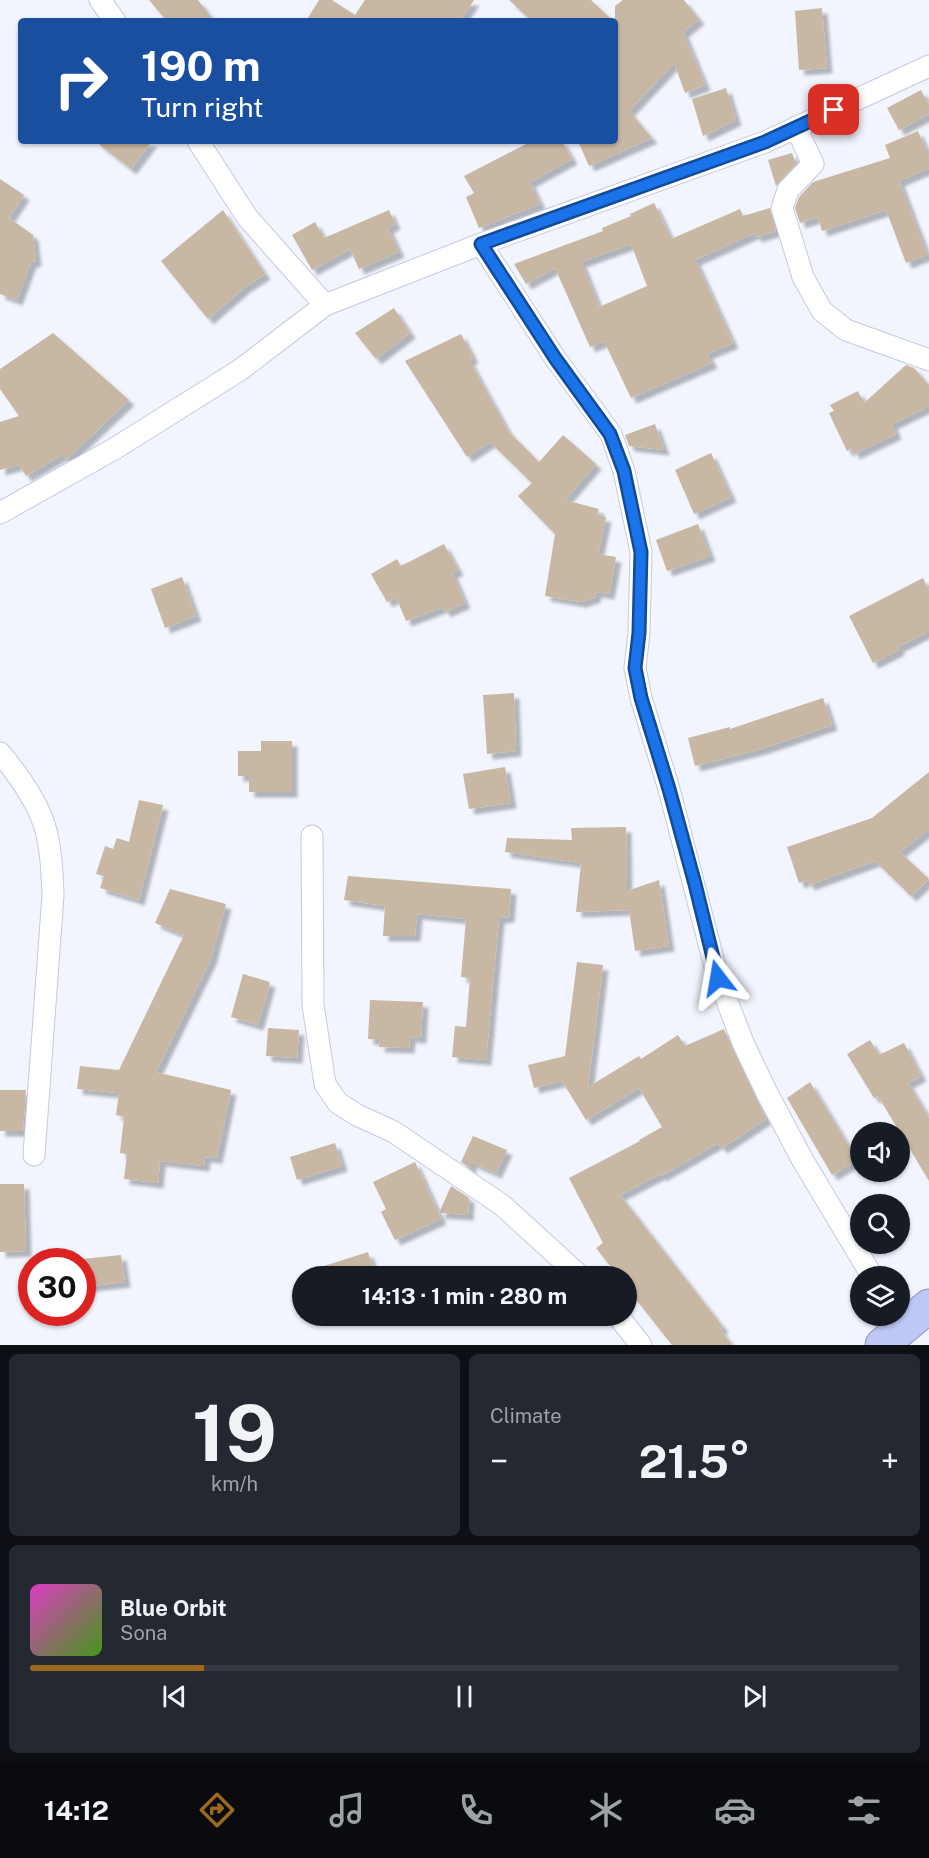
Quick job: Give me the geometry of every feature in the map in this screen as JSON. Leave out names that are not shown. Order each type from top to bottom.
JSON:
[{"type":"highway","points":[[894,1330],[929,1306]]},
{"type":"street","points":[[100,0],[113,18]]},
{"type":"street","points":[[0,513],[114,449],[240,370],[325,305],[481,244],[765,142],[929,66]]},
{"type":"street","points":[[796,127],[813,164],[788,190],[782,208],[803,277],[822,311],[846,330],[929,360]]},
{"type":"street","points":[[200,144],[247,217],[325,305]]},
{"type":"street","points":[[481,244],[555,358],[610,434],[624,471],[641,552],[639,633],[635,668],[641,698],[695,884],[718,978],[744,1045],[767,1093],[802,1159],[866,1266]]},
{"type":"street","points":[[0,753],[21,778],[42,817],[51,861],[53,895],[34,1155]]},
{"type":"street","points":[[312,836],[313,1005],[324,1084],[338,1103],[357,1115],[394,1132],[502,1205],[569,1266]]},
{"type":"street","points":[[626,1326],[642,1345]]},
{"type":"building","points":[[149,0],[198,0],[212,18],[164,18]]},
{"type":"building","points":[[319,0],[332,0],[355,15],[365,0],[474,0],[462,18],[308,18]]},
{"type":"building","points":[[509,0],[591,0],[610,18],[529,18]]},
{"type":"building","points":[[623,0],[684,0],[699,19],[683,32],[705,85],[685,93],[674,63],[629,111],[652,138],[589,166],[579,144],[618,144],[618,18],[615,18],[615,6]]},
{"type":"building","points":[[822,8],[827,68],[799,70],[795,11]]},
{"type":"building","points":[[726,88],[736,120],[703,136],[692,99]]},
{"type":"building","points":[[921,90],[929,105],[929,114],[899,130],[887,108]]},
{"type":"building","points":[[918,131],[929,157],[929,168],[899,181],[927,255],[906,263],[886,210],[822,231],[818,217],[800,223],[795,208],[799,197],[813,182],[890,158],[885,145]]},
{"type":"building","points":[[99,144],[150,144],[131,169]]},
{"type":"building","points":[[526,144],[564,144],[572,159],[530,182],[540,204],[479,228],[466,197],[474,193],[464,176]]},
{"type":"building","points":[[792,153],[796,164],[776,186],[768,160]]},
{"type":"building","points":[[0,179],[24,195],[9,218],[33,235],[36,261],[31,262],[17,300],[0,294]]},
{"type":"building","points":[[654,203],[671,239],[740,209],[743,216],[770,208],[776,231],[756,237],[755,233],[695,260],[733,343],[707,354],[712,363],[631,398],[604,341],[590,347],[555,268],[526,284],[514,264],[603,231],[602,228],[631,216],[630,214]],"holes":[[[631,244],[647,286],[599,307],[581,262]]]},
{"type":"building","points":[[223,210],[265,274],[245,287],[208,319],[161,261]]},
{"type":"building","points":[[389,210],[395,224],[388,228],[399,252],[359,269],[350,249],[312,270],[292,235],[315,222],[324,238]]},
{"type":"building","points":[[394,308],[410,333],[376,359],[355,333]]},
{"type":"building","points":[[53,333],[129,400],[67,459],[62,455],[26,476],[19,465],[0,470],[0,422],[19,416],[0,389],[0,369]]},
{"type":"building","points":[[461,334],[473,358],[469,360],[508,431],[539,462],[563,435],[596,464],[565,500],[599,509],[597,515],[606,517],[598,554],[616,557],[609,594],[596,592],[595,597],[581,602],[545,596],[555,534],[518,496],[532,483],[490,442],[467,457],[405,361]]},
{"type":"building","points":[[906,365],[914,368],[929,385],[929,406],[892,424],[896,434],[854,454],[852,448],[847,451],[829,413],[834,411],[830,405],[858,391],[864,403]]},
{"type":"building","points":[[655,424],[664,450],[629,446],[625,435]]},
{"type":"building","points":[[711,453],[731,497],[694,514],[675,470]]},
{"type":"building","points":[[698,524],[710,556],[667,571],[656,540]]},
{"type":"building","points":[[444,544],[458,570],[452,573],[465,603],[445,612],[443,607],[406,621],[396,597],[387,602],[371,574],[397,559],[401,566]]},
{"type":"building","points":[[182,577],[196,616],[165,628],[151,589]]},
{"type":"building","points":[[923,578],[929,591],[929,631],[873,663],[849,616]]},
{"type":"building","points":[[514,693],[516,751],[487,754],[483,695]]},
{"type":"building","points":[[823,698],[832,725],[761,749],[695,766],[688,738],[730,727],[730,729]]},
{"type":"building","points":[[261,741],[292,741],[292,792],[249,792],[249,776],[238,776],[238,751],[261,751]]},
{"type":"building","points":[[505,767],[511,803],[469,809],[463,774]]},
{"type":"building","points":[[929,772],[929,829],[900,852],[929,879],[911,896],[875,861],[809,885],[807,880],[799,883],[787,847],[872,818]]},
{"type":"building","points":[[139,800],[163,805],[139,900],[100,888],[104,876],[96,874],[105,846],[113,849],[117,838],[129,842]]},
{"type":"building","points":[[626,827],[627,891],[659,880],[669,946],[635,951],[629,910],[576,912],[581,863],[505,852],[507,838],[572,840],[571,828]]},
{"type":"building","points":[[348,876],[511,889],[509,917],[499,918],[486,1060],[452,1057],[455,1026],[466,1027],[470,978],[461,977],[466,919],[417,914],[415,936],[383,936],[385,906],[344,900]]},
{"type":"building","points":[[170,889],[226,904],[211,959],[156,1072],[231,1090],[217,1158],[205,1157],[204,1166],[160,1161],[158,1183],[124,1179],[127,1154],[120,1153],[124,1117],[116,1115],[119,1093],[77,1089],[80,1066],[119,1070],[184,935],[155,923]]},
{"type":"building","points":[[577,962],[603,965],[588,1087],[639,1056],[641,1059],[678,1035],[685,1046],[724,1029],[766,1119],[722,1148],[718,1143],[661,1176],[660,1174],[620,1195],[723,1327],[720,1329],[732,1345],[672,1345],[637,1301],[637,1266],[610,1266],[596,1248],[603,1243],[569,1178],[662,1127],[639,1088],[586,1120],[562,1081],[534,1088],[528,1065],[565,1056]]},
{"type":"building","points":[[243,974],[270,982],[258,1025],[231,1017]]},
{"type":"building","points":[[370,1000],[423,1002],[421,1038],[410,1037],[409,1048],[379,1047],[380,1040],[368,1039]]},
{"type":"building","points":[[268,1028],[299,1030],[297,1058],[266,1056]]},
{"type":"building","points":[[870,1040],[879,1055],[904,1043],[921,1076],[908,1083],[929,1118],[929,1181],[910,1149],[910,1122],[894,1122],[878,1096],[874,1098],[847,1054]]},
{"type":"building","points":[[810,1082],[850,1148],[850,1164],[832,1175],[787,1098]]},
{"type":"building","points":[[0,1090],[26,1090],[23,1131],[0,1131]]},
{"type":"building","points":[[473,1136],[507,1150],[496,1173],[471,1162],[471,1169],[461,1162]]},
{"type":"building","points":[[335,1143],[342,1166],[297,1180],[290,1157]]},
{"type":"building","points":[[415,1162],[441,1219],[395,1240],[381,1212],[386,1209],[373,1182]]},
{"type":"building","points":[[0,1184],[24,1184],[26,1248],[18,1248],[18,1251],[0,1252]]},
{"type":"building","points":[[451,1186],[469,1198],[468,1215],[439,1213]]},
{"type":"building","points":[[368,1252],[373,1266],[324,1266]]},
{"type":"building","points":[[121,1255],[125,1282],[96,1285],[96,1258]]},
{"type":"route","points":[[718,978],[695,884],[641,698],[635,668],[639,633],[641,552],[624,471],[610,434],[555,358],[481,244],[765,142],[834,110]]}]
